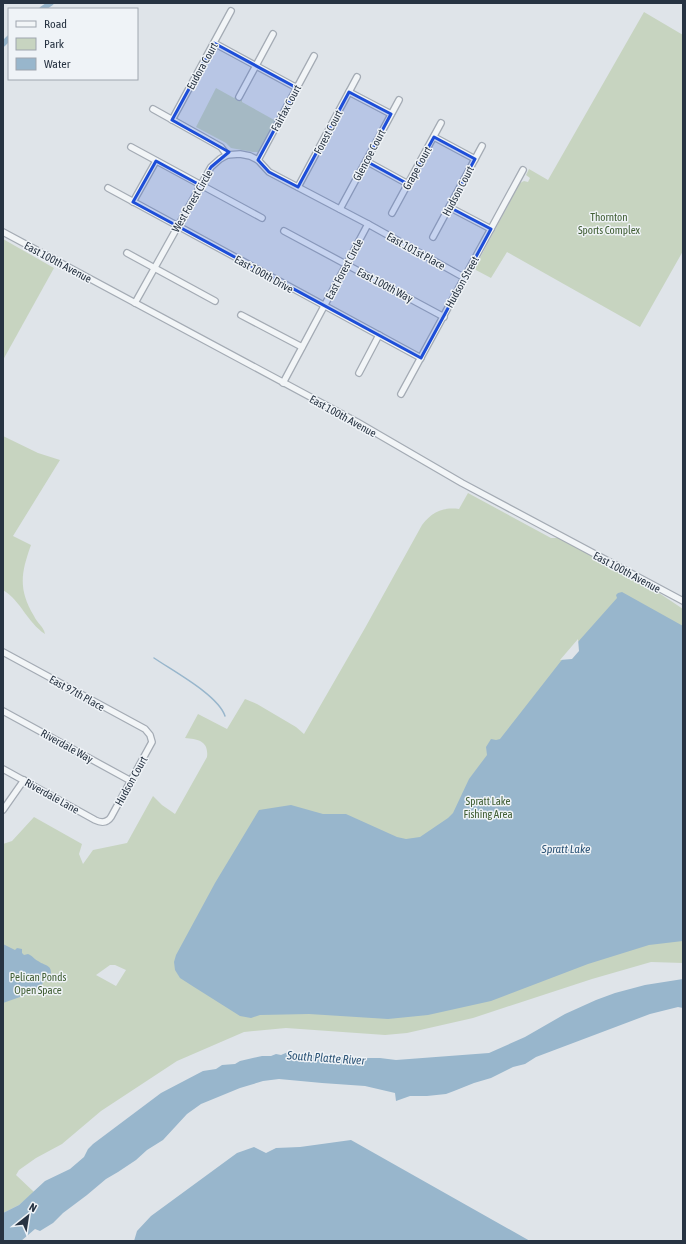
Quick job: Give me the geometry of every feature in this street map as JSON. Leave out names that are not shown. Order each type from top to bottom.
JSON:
[{"type":"street","name":"Eudora Court","points":[[172,120],[231,11]]},
{"type":"street","points":[[239,97],[273,34]]},
{"type":"street","points":[[214,43],[297,88]]},
{"type":"street","name":"Fairfax Court","points":[[258,160],[314,56]]},
{"type":"street","name":"Forest Court","points":[[298,187],[357,77]]},
{"type":"street","points":[[349,92],[391,114]]},
{"type":"street","name":"Glencoe Court","points":[[340,209],[399,100]]},
{"type":"street","points":[[153,109],[221,147],[227,155],[244,154],[258,160],[269,172],[368,224]]},
{"type":"street","name":"Grape Court","points":[[392,213],[442,123]]},
{"type":"street","points":[[434,137],[475,159]]},
{"type":"street","name":"Hudson Court","points":[[433,237],[482,146]]},
{"type":"street","points":[[131,147],[262,218]]},
{"type":"street","name":"West Forest Circle","points":[[135,303],[210,167],[227,155]]},
{"type":"street","points":[[133,202],[156,161]]},
{"type":"street","points":[[366,161],[408,184]]},
{"type":"street","name":"Hudson Street","points":[[401,394],[524,170]]},
{"type":"street","name":"East 100th Drive","points":[[108,188],[421,358]]},
{"type":"street","points":[[449,206],[491,229]]},
{"type":"street","name":"East Forest Circle","points":[[283,383],[368,224]]},
{"type":"street","name":"East 101st Place","points":[[368,224],[465,278]]},
{"type":"street","name":"East 100th Way","points":[[284,231],[444,317]]},
{"type":"street","name":"East 100th Avenue","points":[[3,232],[357,422],[462,483],[683,601]]},
{"type":"street","points":[[127,253],[215,301]]},
{"type":"street","points":[[241,315],[302,347]]},
{"type":"street","points":[[359,373],[379,335]]},
{"type":"street","name":"East 97th Place","points":[[3,652],[145,730],[150,735]]},
{"type":"street","name":"Riverdale Way","points":[[3,711],[131,781]]},
{"type":"street","name":"Hudson Court","points":[[102,822],[108,821],[111,817],[131,781],[151,744],[150,735]]},
{"type":"street","name":"Riverdale Lane","points":[[3,769],[95,820],[102,822]]},
{"type":"street","points":[[3,810],[24,780]]},
{"type":"highlighted area","points":[[214,43],[297,88],[258,160],[269,172],[298,187],[349,92],[391,114],[366,161],[408,184],[434,137],[475,159],[449,207],[491,229],[421,358],[133,202],[156,161],[200,185],[211,167],[229,152],[172,120]]},
{"type":"green space","name":"Thornton Sports Complex","points":[[644,12],[683,35],[683,251],[640,327],[507,252],[491,278],[474,269],[520,183],[524,181],[528,182],[530,178],[526,175],[529,169],[548,180]]},
{"type":"green space","points":[[216,88],[234,98],[236,96],[242,100],[242,102],[276,121],[258,152],[231,148],[226,143],[196,127]]},
{"type":"green space","points":[[3,239],[54,268],[3,360]]},
{"type":"green space","points":[[3,436],[38,453],[60,460],[13,536],[31,545],[23,573],[23,589],[29,606],[45,634],[33,624],[15,600],[3,590]]},
{"type":"green space","name":"Spratt Lake Fishing Area","points":[[468,493],[551,538],[560,538],[647,585],[683,609],[683,963],[651,962],[592,979],[473,1018],[407,1033],[385,1035],[286,1028],[244,1032],[177,1061],[101,1111],[62,1144],[36,1158],[19,1170],[16,1175],[34,1192],[19,1205],[3,1213],[3,844],[12,841],[34,817],[82,844],[79,854],[83,864],[93,850],[127,843],[153,796],[162,805],[175,814],[207,757],[206,747],[202,742],[185,738],[198,714],[227,729],[245,699],[257,704],[296,727],[304,734],[422,525],[438,511],[459,509]],"holes":[[[110,965],[115,965],[126,970],[116,986],[96,975]]]},
{"type":"water","name":"Spratt Lake","points":[[622,592],[683,626],[683,941],[649,945],[588,964],[491,1001],[428,1015],[388,1019],[309,1014],[260,1015],[251,1018],[240,1016],[180,978],[175,970],[174,962],[176,955],[215,883],[259,810],[291,805],[323,814],[346,814],[397,837],[406,839],[420,837],[453,813],[469,779],[487,755],[486,747],[491,739],[500,739],[561,661],[617,598],[616,595]]},
{"type":"water","points":[[3,944],[15,950],[17,948],[22,949],[22,953],[24,955],[28,954],[48,966],[51,970],[51,977],[45,980],[37,991],[3,1003]]},
{"type":"water","name":"South Platte River","points":[[683,979],[683,1008],[678,1007],[650,1014],[536,1057],[525,1064],[513,1067],[491,1078],[446,1094],[410,1096],[396,1101],[395,1093],[365,1086],[279,1079],[263,1081],[240,1088],[201,1104],[187,1114],[163,1140],[147,1150],[136,1160],[106,1179],[63,1213],[53,1223],[40,1231],[35,1229],[21,1241],[3,1241],[3,1213],[19,1205],[45,1181],[70,1169],[84,1157],[88,1149],[93,1144],[161,1093],[203,1071],[216,1069],[222,1065],[235,1064],[240,1061],[262,1056],[271,1056],[276,1054],[281,1055],[288,1052],[295,1054],[396,1060],[489,1053],[525,1037],[565,1014],[596,1000],[645,985]]},
{"type":"water","points":[[351,1140],[530,1241],[134,1241],[137,1231],[151,1216],[237,1153],[254,1147],[266,1153],[276,1148],[300,1147]]},
{"type":"pier","points":[[578,639],[579,651],[572,659],[560,660]]},
{"type":"waterway","points":[[44,8],[51,3]]},
{"type":"waterway","points":[[3,44],[8,39]]},
{"type":"waterway","points":[[154,658],[194,684],[214,700],[221,708],[225,716]]},
{"type":"park label","name":"Pelican Ponds Open Space","points":[[38,983]]}]
